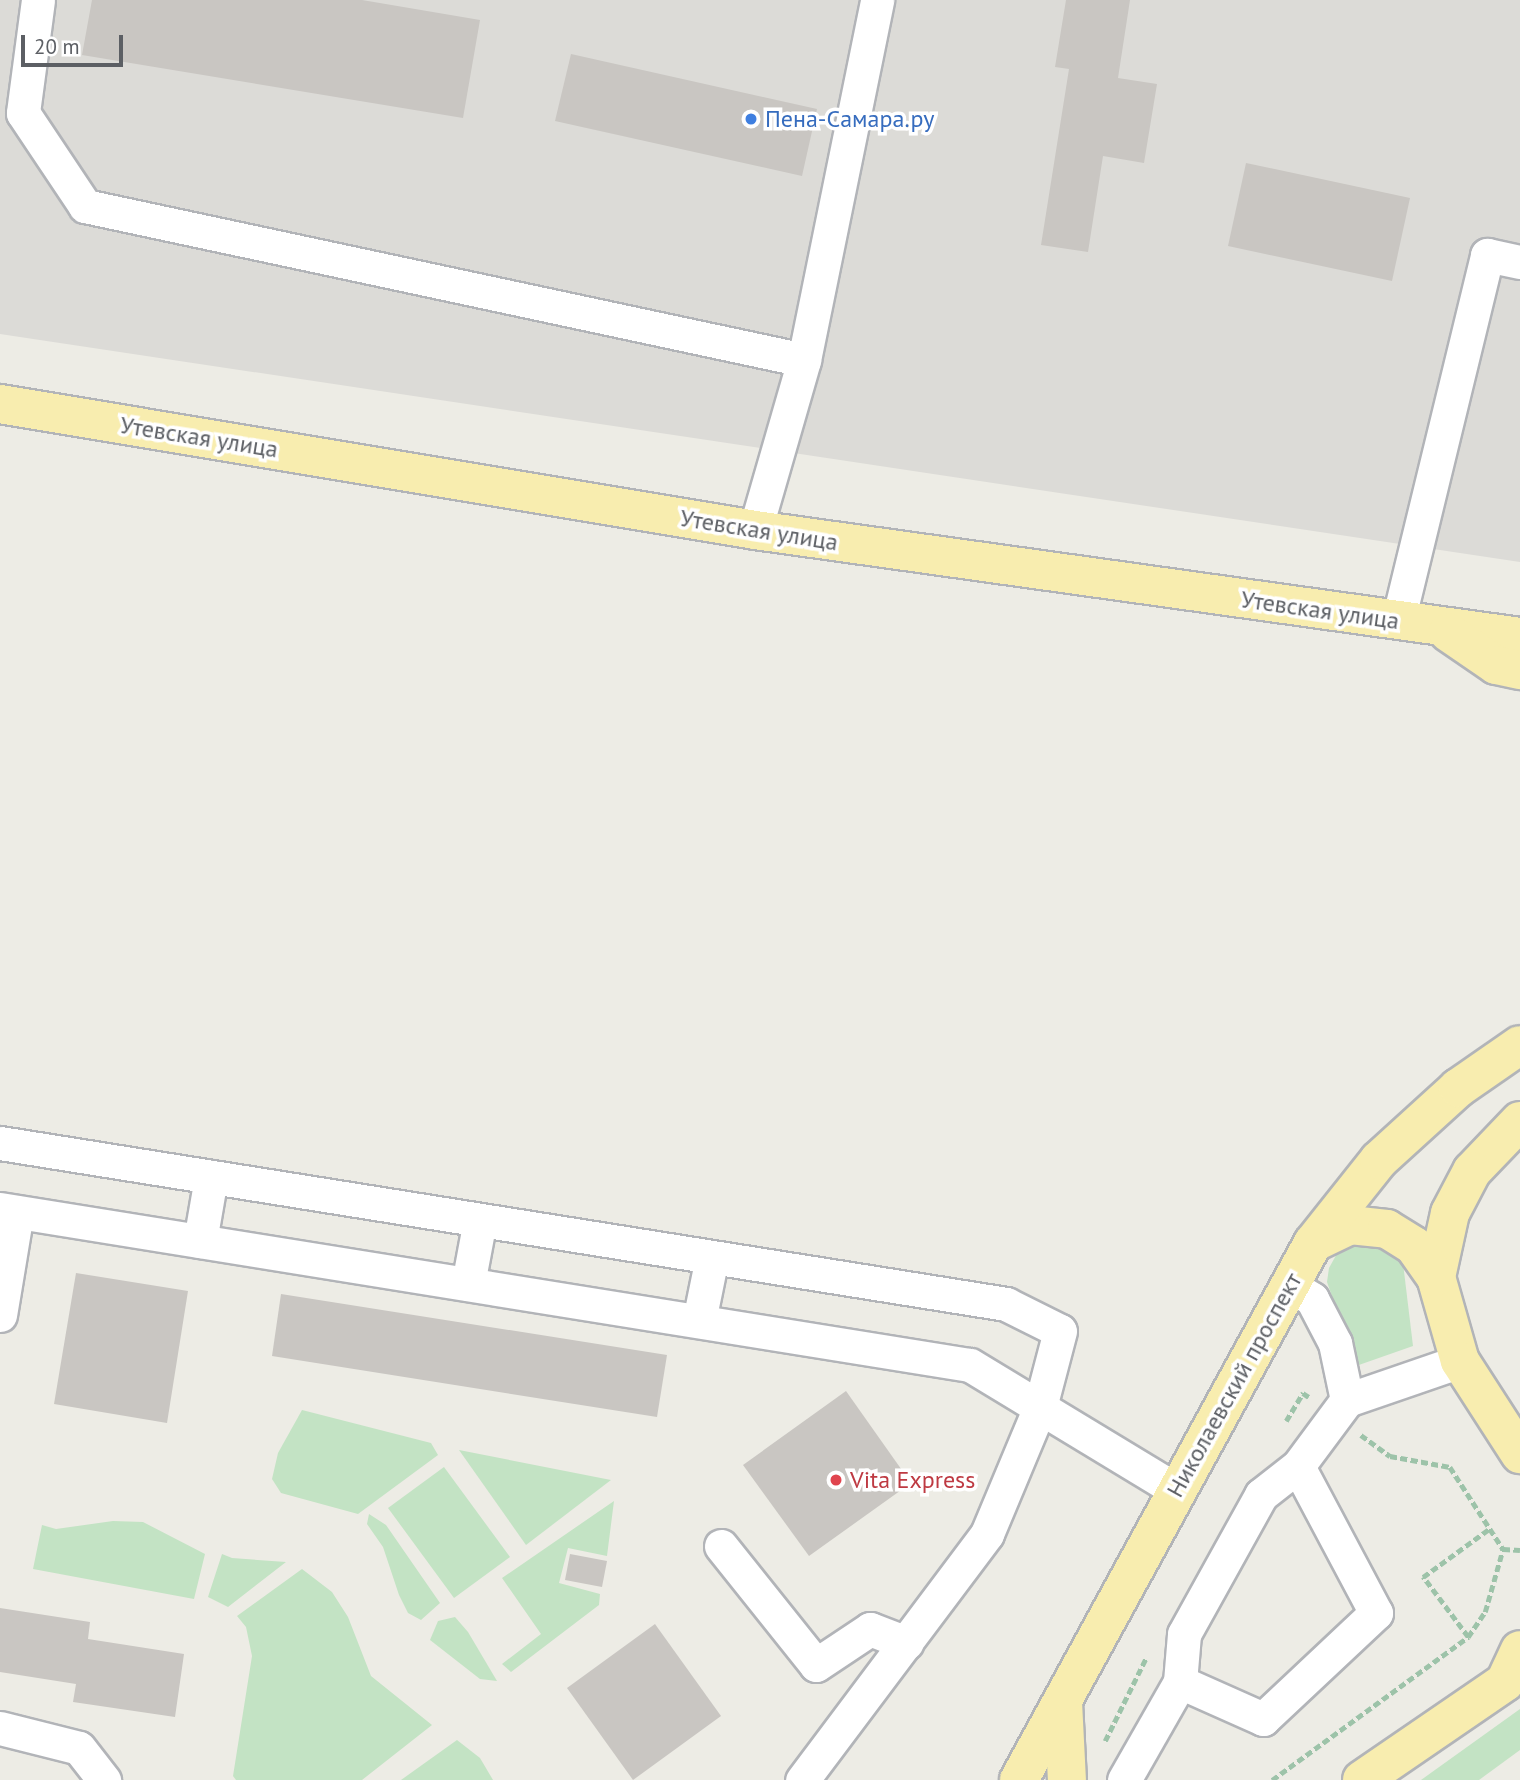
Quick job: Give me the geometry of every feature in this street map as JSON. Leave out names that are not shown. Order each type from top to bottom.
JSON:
[{"type":"main road","name":"Утевская улица","points":[[0,404],[755,530],[1520,637]]},
{"type":"main road","points":[[1443,628],[1496,664],[1520,670]]},
{"type":"main road","name":"Николаевский проспект","points":[[1019,1780],[1313,1243],[1379,1160],[1458,1088],[1520,1045]]},
{"type":"main road","points":[[1436,1277],[1450,1213],[1472,1171],[1520,1121]]},
{"type":"main road","points":[[1313,1243],[1350,1225],[1387,1229],[1414,1246],[1436,1277],[1460,1360],[1520,1454]]},
{"type":"main road","points":[[1362,1780],[1515,1669]]},
{"type":"main road","points":[[1063,1700],[1067,1780]]},
{"type":"lane","points":[[38,0],[23,113],[85,206],[804,360]]},
{"type":"lane","points":[[755,530],[804,360],[877,0]]},
{"type":"lane","points":[[1398,621],[1487,255],[1520,262]]},
{"type":"lane","points":[[0,1143],[1006,1304],[1060,1331],[1041,1407],[987,1534],[802,1780]]},
{"type":"lane","points":[[200,1241],[211,1177]]},
{"type":"lane","points":[[0,1315],[9,1210],[970,1365],[1176,1490]]},
{"type":"lane","points":[[468,1284],[480,1220]]},
{"type":"lane","points":[[699,1321],[712,1257]]},
{"type":"lane","points":[[1289,1285],[1312,1299],[1335,1343],[1347,1400]]},
{"type":"lane","points":[[1126,1779],[1180,1682],[1184,1634],[1261,1495],[1298,1466],[1347,1400],[1460,1360]]},
{"type":"lane","points":[[1180,1682],[1264,1718],[1376,1613],[1298,1466]]},
{"type":"lane","points":[[721,1546],[816,1665],[870,1629],[906,1643]]},
{"type":"lane","points":[[0,1728],[79,1748],[104,1780]]},
{"type":"path","points":[[1468,1637],[1423,1577],[1489,1528]]},
{"type":"path","points":[[1272,1780],[1468,1637],[1485,1612],[1503,1549],[1520,1550]]},
{"type":"shaded area","points":[[0,0],[1520,0],[1520,562],[0,334]]},
{"type":"green space","points":[[1376,1242],[1403,1263],[1413,1346],[1356,1366],[1327,1282],[1329,1268],[1339,1250]]},
{"type":"green space","points":[[302,1410],[431,1443],[438,1455],[358,1514],[281,1493],[272,1479],[278,1453]]},
{"type":"green space","points":[[459,1450],[611,1480],[526,1545]]},
{"type":"green space","points":[[444,1467],[510,1557],[454,1598],[388,1508]]},
{"type":"green space","points":[[614,1501],[607,1556],[568,1548],[559,1583],[600,1594],[599,1605],[511,1672],[502,1664],[541,1634],[502,1578]]},
{"type":"green space","points":[[369,1514],[386,1525],[440,1603],[421,1620],[408,1613],[399,1595],[383,1547],[367,1524]]},
{"type":"green space","points":[[113,1521],[143,1522],[205,1554],[194,1599],[33,1569],[42,1525],[56,1529]]},
{"type":"green space","points":[[222,1554],[232,1558],[286,1562],[228,1607],[208,1597]]},
{"type":"green space","points":[[302,1569],[332,1592],[348,1617],[371,1676],[432,1725],[362,1780],[236,1780],[233,1776],[252,1656],[246,1627],[237,1616]]},
{"type":"green space","points":[[455,1617],[468,1632],[497,1681],[480,1679],[430,1640],[438,1621]]},
{"type":"green space","points":[[1520,1709],[1520,1750],[1479,1780],[1421,1780]]},
{"type":"green space","points":[[457,1740],[480,1758],[493,1780],[401,1780]]},
{"type":"building","points":[[92,0],[362,0],[480,20],[463,118],[82,55]]},
{"type":"building","points":[[1066,0],[1130,0],[1118,78],[1157,84],[1144,163],[1103,156],[1088,252],[1041,245],[1069,69],[1055,67]]},
{"type":"building","points":[[571,54],[817,109],[802,176],[555,121]]},
{"type":"building","points":[[1246,163],[1410,198],[1392,281],[1228,246]]},
{"type":"building","points":[[76,1273],[188,1291],[167,1423],[54,1404]]},
{"type":"building","points":[[281,1294],[667,1355],[657,1417],[272,1356]]},
{"type":"building","points":[[846,1391],[911,1483],[809,1556],[743,1465]]},
{"type":"building","points":[[570,1554],[607,1561],[602,1587],[565,1580]]},
{"type":"building","points":[[0,1608],[90,1622],[88,1639],[184,1654],[175,1717],[73,1702],[76,1684],[0,1672]]},
{"type":"building","points":[[655,1624],[721,1716],[633,1780],[567,1688]]},
{"type":"place","name":"Пена-Самара.ру","points":[[751,119]]},
{"type":"place","name":"Vita Express","points":[[836,1480]]}]
